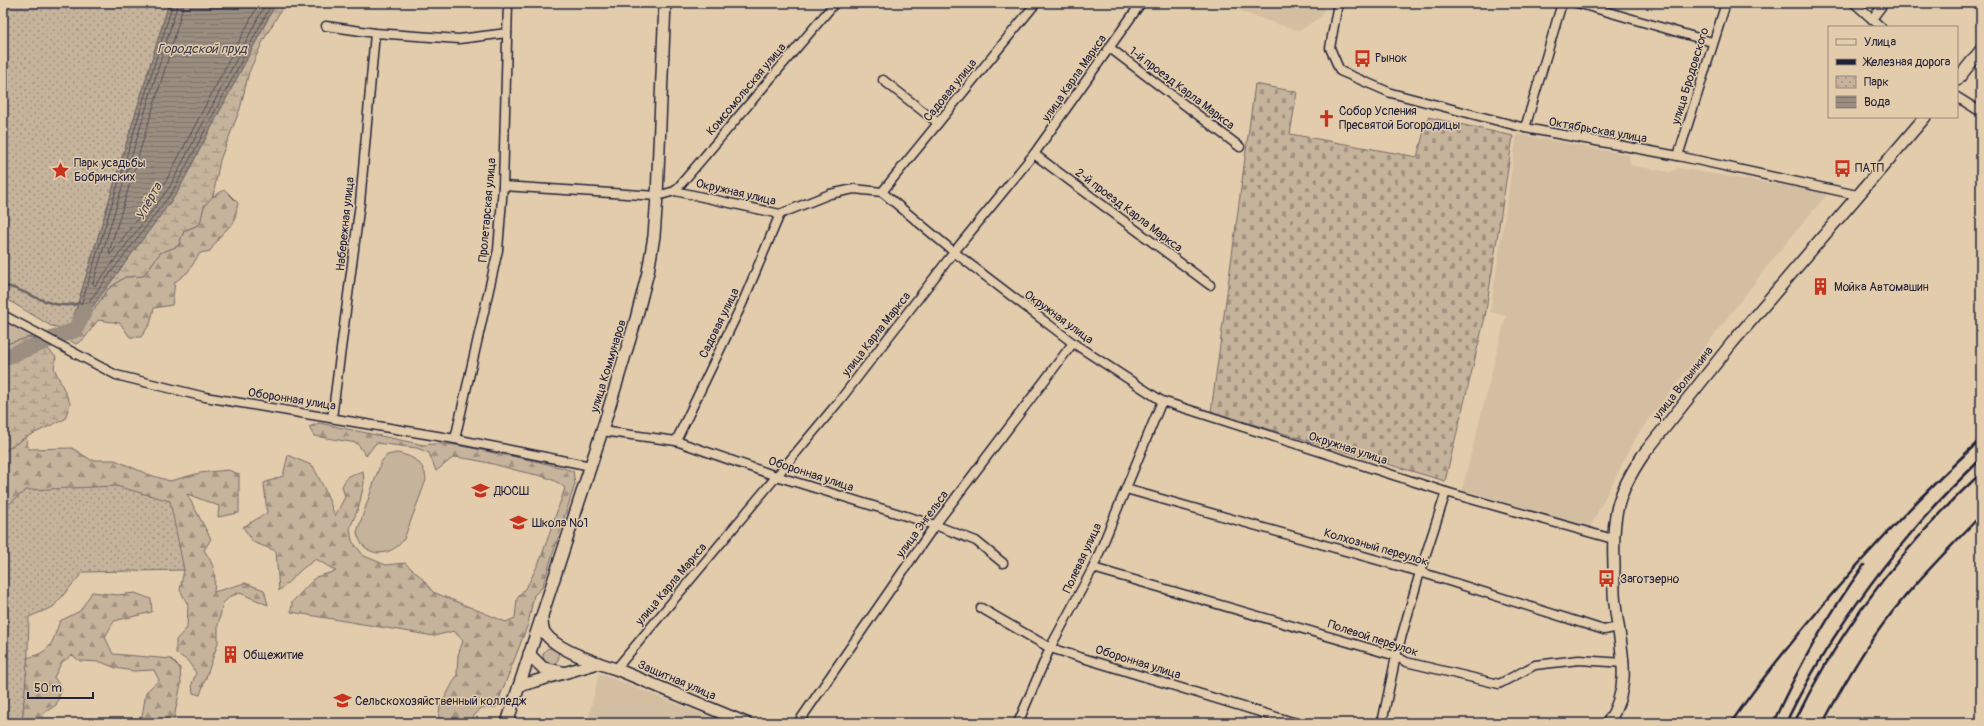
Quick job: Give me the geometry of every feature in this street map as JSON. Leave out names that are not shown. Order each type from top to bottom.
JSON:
[{"type":"main road","name":"улица Коммунаров","points":[[507,723],[602,431],[636,320],[648,272],[654,236],[657,196],[665,3]]},
{"type":"main road","points":[[1958,79],[1981,50]]},
{"type":"main road","name":"улица Волынкина","points":[[1608,723],[1616,710],[1621,697],[1624,682],[1624,663],[1615,603],[1613,539],[1614,517],[1620,494],[1642,455],[1732,343],[1924,118]]},
{"type":"main road","points":[[542,614],[542,626],[545,633],[555,644]]},
{"type":"main road","points":[[555,644],[541,644],[530,650],[543,668],[551,671],[567,672]]},
{"type":"main road","name":"Защитная улица","points":[[555,644],[746,723]]},
{"type":"main road","points":[[519,686],[598,663]]},
{"type":"street","name":"Пролетарская улица","points":[[455,439],[498,250],[503,186],[508,3]]},
{"type":"street","name":"Комсомольская улица","points":[[675,191],[835,3]]},
{"type":"street","name":"Садовая улица","points":[[882,192],[1036,3]]},
{"type":"street","name":"улица Карла Маркса","points":[[616,669],[840,400],[954,252],[1034,154],[1141,3]]},
{"type":"street","name":"Октябрьская улица","points":[[1338,3],[1330,48],[1340,71],[1391,93],[1525,128],[1678,156],[1857,195]]},
{"type":"street","points":[[1525,128],[1562,3]]},
{"type":"street","points":[[1577,3],[1712,42]]},
{"type":"street","name":"улица Бродовского","points":[[1678,156],[1712,42],[1726,3]]},
{"type":"street","points":[[1854,3],[1880,26]]},
{"type":"street","points":[[1872,19],[1884,3]]},
{"type":"street","points":[[326,26],[375,33],[459,39],[507,33]]},
{"type":"street","name":"Набережная улица","points":[[332,418],[359,211],[375,33]]},
{"type":"street","name":"1-й проезд Карла Маркса","points":[[1110,48],[1240,147]]},
{"type":"street","points":[[883,80],[938,123]]},
{"type":"street","points":[[1958,98],[1981,112]]},
{"type":"street","name":"2-й проезд Карла Маркса","points":[[1034,154],[1210,286]]},
{"type":"street","name":"Окружная улица","points":[[503,186],[657,196],[675,191],[780,214],[830,194],[854,189],[882,192],[954,252],[1073,343],[1162,401],[1446,492],[1613,539]]},
{"type":"street","name":"Садовая улица","points":[[676,441],[742,304],[780,214]]},
{"type":"street","name":"Оборонная улица","points":[[3,315],[116,375],[205,397],[455,439],[591,466]]},
{"type":"street","name":"улица Энгельса","points":[[798,723],[935,525],[1073,343]]},
{"type":"street","name":"Полевая улица","points":[[1018,723],[1050,648],[1093,568],[1162,401]]},
{"type":"street","name":"Оборонная улица","points":[[602,431],[676,441],[776,476],[935,525],[976,541],[1003,563]]},
{"type":"street","name":"Колхозный переулок","points":[[1126,489],[1420,572],[1604,630],[1619,628]]},
{"type":"street","points":[[1382,723],[1396,656],[1420,572],[1446,492]]},
{"type":"street","name":"Полевой переулок","points":[[1093,568],[1396,656],[1406,662],[1499,684],[1535,665],[1579,660],[1624,663]]},
{"type":"street","name":"Оборонная улица","points":[[980,608],[1050,648],[1296,723]]},
{"type":"shaded area","points":[[1226,3],[1325,3],[1322,16],[1299,31],[1245,13]]},
{"type":"shaded area","name":"ПАТП","points":[[1517,134],[1629,155],[1630,165],[1670,172],[1678,168],[1828,193],[1772,260],[1637,435],[1590,527],[1462,490],[1506,316],[1490,312]]},
{"type":"shaded area","points":[[599,673],[725,723],[587,723]]},
{"type":"green space","name":"Парк усадьбы Бобринских","points":[[3,3],[169,3],[70,329],[51,326],[3,297]]},
{"type":"green space","points":[[276,3],[285,3],[263,41],[249,72],[240,109],[220,160],[213,196],[204,206],[200,224],[184,231],[178,246],[160,253],[143,276],[125,277],[108,289],[81,328],[75,330],[177,193]]},
{"type":"green space","points":[[1255,84],[1297,92],[1290,134],[1417,157],[1428,117],[1513,136],[1485,317],[1445,481],[1211,412]]},
{"type":"green space","points":[[225,190],[238,203],[234,222],[221,235],[210,251],[200,253],[188,272],[175,282],[172,305],[154,308],[150,324],[141,337],[130,337],[120,323],[98,320],[84,339],[76,344],[69,340],[81,328],[108,289],[125,277],[143,276],[160,253],[178,246],[184,231],[200,224],[202,211],[206,202]]},
{"type":"green space","points":[[3,315],[44,335],[38,341],[30,337],[3,345]]},
{"type":"green space","points":[[30,337],[42,343],[56,357],[54,368],[70,403],[65,419],[26,437],[3,452],[3,345]]},
{"type":"green space","points":[[319,423],[424,445],[451,444],[468,447],[573,471],[575,484],[542,588],[534,595],[528,624],[496,707],[481,708],[468,723],[441,723],[438,721],[440,707],[457,675],[458,655],[463,641],[454,631],[434,636],[291,612],[292,602],[316,577],[336,571],[316,559],[302,569],[279,591],[276,551],[253,542],[243,527],[267,513],[264,483],[283,476],[288,455],[313,466],[326,492],[335,516],[345,497],[342,486],[348,476],[363,471],[364,483],[359,506],[350,528],[352,541],[364,556],[386,565],[405,563],[420,576],[433,592],[506,622],[515,618],[517,599],[529,583],[541,558],[565,488],[555,481],[543,476],[486,462],[462,458],[454,457],[436,471],[429,453],[417,448],[376,443],[366,456],[357,443],[314,436],[309,427]]},
{"type":"green space","points":[[26,437],[28,449],[72,448],[91,460],[115,460],[147,474],[170,481],[200,473],[228,470],[239,474],[239,513],[218,517],[219,506],[187,494],[211,539],[204,550],[214,570],[214,592],[245,583],[264,590],[268,605],[240,593],[231,596],[223,603],[218,625],[218,643],[200,695],[193,693],[192,684],[196,673],[188,661],[176,653],[176,640],[187,628],[188,605],[180,590],[184,570],[3,509],[3,452]]},
{"type":"green space","points":[[397,453],[413,458],[417,461],[423,469],[426,480],[404,539],[398,546],[391,550],[377,553],[364,547],[357,532],[381,462],[387,455]]},
{"type":"green space","points":[[116,486],[170,501],[184,570],[83,572],[53,607],[29,617],[28,653],[22,723],[3,723],[3,509],[26,490]]},
{"type":"green space","points":[[92,592],[118,595],[135,593],[151,599],[152,612],[114,621],[105,637],[113,654],[171,659],[180,668],[181,684],[173,723],[141,723],[146,692],[159,680],[154,670],[133,671],[116,668],[101,662],[80,661],[72,655],[62,662],[54,677],[62,689],[56,705],[44,713],[42,723],[22,723],[27,658],[42,652],[50,646],[60,621],[80,611]]},
{"type":"green space","points":[[551,648],[558,653],[559,656],[554,663],[551,664],[544,659],[543,656],[548,649]]},
{"type":"water","name":"Городской пруд","points":[[169,3],[276,3],[177,193],[75,330],[70,329]]},
{"type":"waterway","points":[[3,285],[50,303],[59,305],[80,303]]},
{"type":"waterway","name":"Упёрта","points":[[3,358],[75,330],[85,311]]},
{"type":"railway","points":[[1731,723],[1777,661],[1848,575],[1935,483],[1981,439]]},
{"type":"railway","points":[[1786,723],[1820,659],[1866,590],[1920,522],[1981,459]]},
{"type":"railway","points":[[1794,723],[1832,654],[1876,589],[1926,529],[1981,473]]},
{"type":"railway","points":[[1823,723],[1855,667],[1888,618],[1926,573],[1981,515]]},
{"type":"railway","points":[[1773,723],[1814,642],[1864,565]]},
{"type":"place","name":"Рынок","points":[[1362,58]]},
{"type":"place","name":"Собор Успения Пресвятой Богородицы","points":[[1326,118]]},
{"type":"place","name":"ПАТП","points":[[1842,168]]},
{"type":"place","name":"Парк усадьбы Бобринских","points":[[61,170]]},
{"type":"place","name":"Мойка Автомашин","points":[[1821,287]]},
{"type":"place","name":"ДЮСШ","points":[[481,491]]},
{"type":"place","name":"Школа №1","points":[[519,523]]},
{"type":"place","name":"Заготзерно","points":[[1607,579]]},
{"type":"place","name":"Общежитие","points":[[230,655]]},
{"type":"place","name":"Сельскохозяйственный колледж","points":[[342,701]]}]
